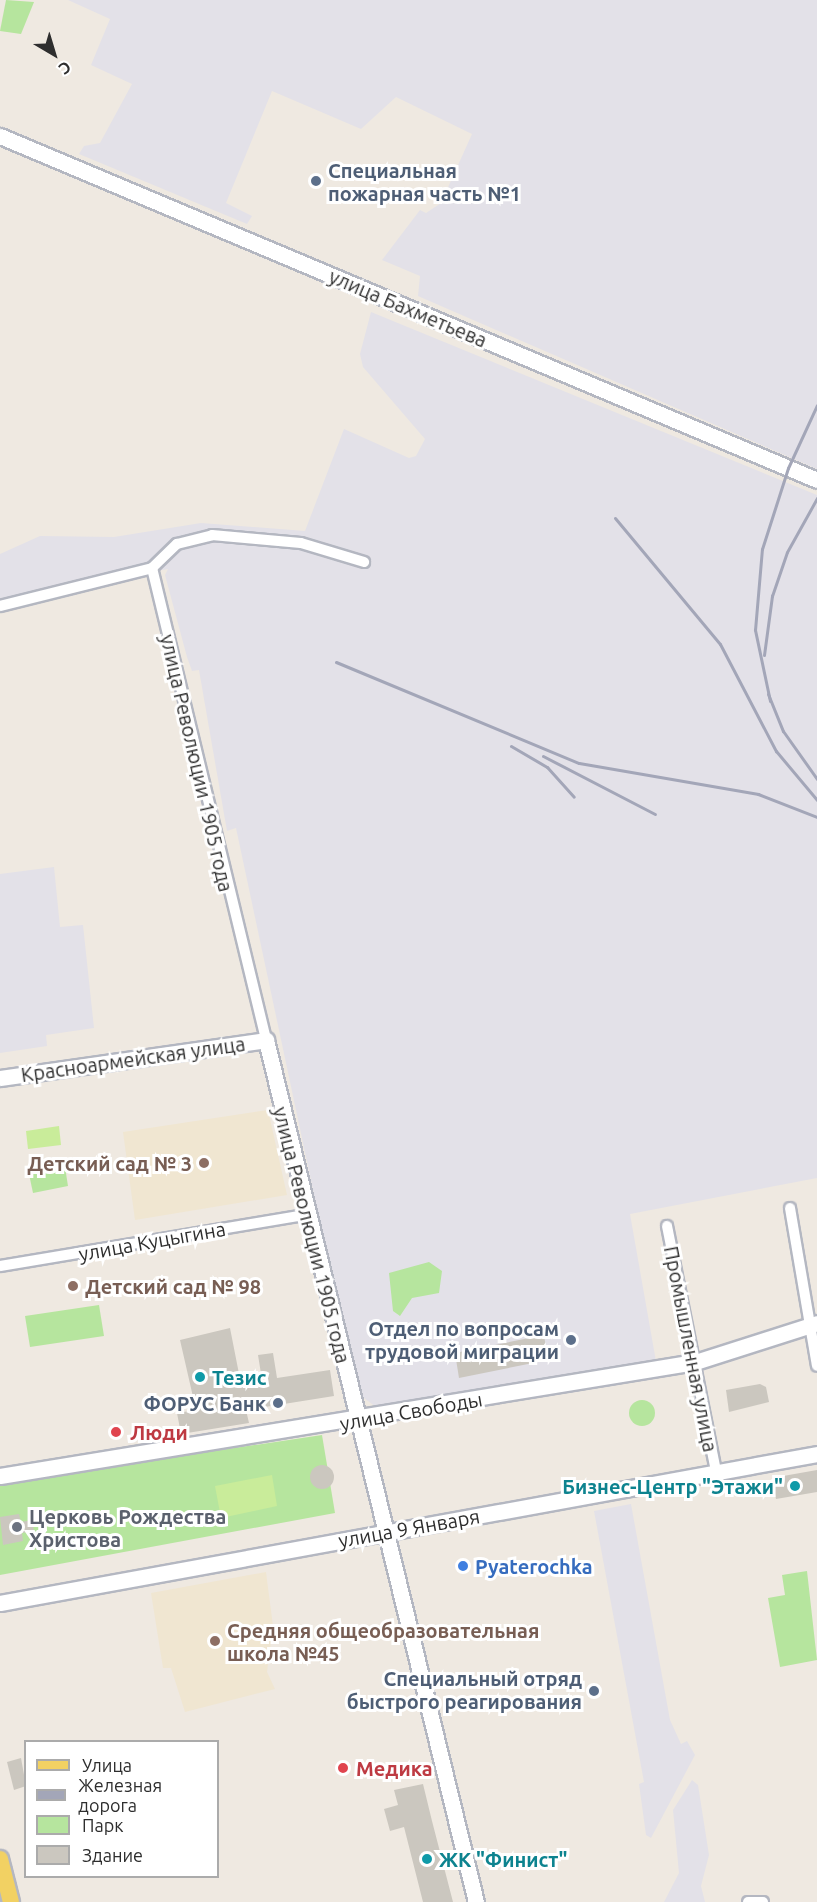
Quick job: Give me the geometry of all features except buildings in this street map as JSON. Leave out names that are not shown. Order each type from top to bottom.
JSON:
[{"type":"main road","points":[[0,1859],[10,1902]]},
{"type":"street","name":"улица Бахметьева","points":[[0,136],[817,480]]},
{"type":"street","points":[[0,606],[152,568],[177,544],[212,535],[301,543],[364,562]]},
{"type":"street","name":"улица Революции 1905 года","points":[[152,568],[266,1040],[305,1215],[358,1419],[382,1533],[476,1902]]},
{"type":"street","name":"Красноармейская улица","points":[[0,1078],[266,1040]]},
{"type":"street","points":[[790,1208],[814,1324],[817,1366]]},
{"type":"street","name":"улица Куцыгина","points":[[0,1266],[305,1215]]},
{"type":"street","name":"Промышленная улица","points":[[667,1226],[688,1354],[695,1362],[716,1472]]},
{"type":"street","name":"улица Свободы","points":[[0,1476],[695,1362],[814,1324]]},
{"type":"street","name":"улица 9 Января","points":[[0,1603],[817,1454]]},
{"type":"street","points":[[750,1901],[763,1902]]},
{"type":"shaded area","points":[[68,0],[817,0],[817,469],[418,296],[420,276],[382,260],[420,210],[426,213],[441,203],[472,134],[396,97],[361,129],[272,91],[226,203],[252,216],[247,224],[79,154],[84,146],[100,143],[132,84],[91,65],[110,19]]},
{"type":"shaded area","points":[[371,312],[817,495],[817,1178],[630,1214],[657,1367],[380,1410],[356,1392],[236,828],[227,831],[199,670],[192,671],[187,657],[165,575],[168,569],[0,600],[0,554],[40,536],[114,537],[201,523],[305,531],[344,429],[409,458],[416,456],[425,439],[363,367],[360,354]]},
{"type":"shaded area","points":[[54,867],[60,927],[83,925],[94,1028],[46,1035],[47,1046],[0,1053],[0,874]]},
{"type":"shaded area","name":"Детский сад № 3","points":[[268,1110],[287,1195],[135,1220],[123,1132]]},
{"type":"shaded area","points":[[631,1504],[670,1720],[681,1744],[687,1741],[695,1755],[651,1838],[646,1835],[639,1784],[644,1782],[594,1511]]},
{"type":"shaded area","name":"Средняя общеобразовательная школа №45","points":[[266,1572],[273,1626],[267,1672],[275,1689],[185,1712],[171,1668],[163,1668],[151,1593]]},
{"type":"shaded area","points":[[692,1780],[698,1785],[709,1855],[701,1886],[705,1902],[664,1902],[679,1873],[673,1810]]},
{"type":"green space","points":[[6,0],[34,2],[21,34],[0,31]]},
{"type":"green space","points":[[59,1126],[61,1145],[28,1149],[26,1131]]},
{"type":"green space","points":[[65,1167],[68,1186],[33,1193],[29,1174]]},
{"type":"green space","points":[[429,1262],[442,1271],[439,1293],[412,1298],[400,1316],[393,1311],[389,1273]]},
{"type":"green space","points":[[99,1305],[104,1336],[30,1347],[25,1316]]},
{"type":"green space","points":[[642,1400],[651,1404],[655,1413],[651,1422],[642,1426],[633,1422],[629,1413],[633,1404]]},
{"type":"green space","points":[[322,1435],[335,1513],[0,1575],[0,1483]]},
{"type":"green space","points":[[272,1475],[277,1506],[221,1518],[215,1486]]},
{"type":"green space","points":[[807,1571],[817,1660],[780,1667],[768,1598],[785,1595],[782,1575]]},
{"type":"railway","points":[[770,701],[755,630],[762,549],[788,468],[817,405]]},
{"type":"railway","points":[[764,655],[772,596],[787,552],[817,498]]},
{"type":"railway","points":[[615,518],[720,644],[776,751],[817,800]]},
{"type":"railway","points":[[336,662],[579,763],[758,794],[817,817]]},
{"type":"railway","points":[[768,694],[783,731],[817,779]]},
{"type":"railway","points":[[511,746],[547,767],[574,797]]},
{"type":"railway","points":[[543,756],[655,814]]},
{"type":"place","name":"Специальная пожарная часть №1","points":[[316,181]]},
{"type":"place","name":"Детский сад № 3","points":[[204,1163]]},
{"type":"place","name":"Детский сад № 98","points":[[73,1286]]},
{"type":"place","name":"Отдел по вопросам трудовой миграции","points":[[571,1340]]},
{"type":"place","name":"Тезис","points":[[200,1377]]},
{"type":"place","name":"ФОРУС Банк","points":[[278,1403]]},
{"type":"place","name":"Люди","points":[[116,1432]]},
{"type":"place","name":"Бизнес-Центр \"Этажи\"","points":[[795,1486]]},
{"type":"place","name":"Церковь Рождества Христова","points":[[17,1527]]},
{"type":"place","name":"Pyaterochka","points":[[463,1566]]},
{"type":"place","name":"Средняя общеобразовательная школа №45","points":[[215,1641]]},
{"type":"place","name":"Специальный отряд быстрого реагирования","points":[[594,1691]]},
{"type":"place","name":"Медика","points":[[343,1768]]},
{"type":"place","name":"ЖК \"Финист\"","points":[[427,1859]]}]
